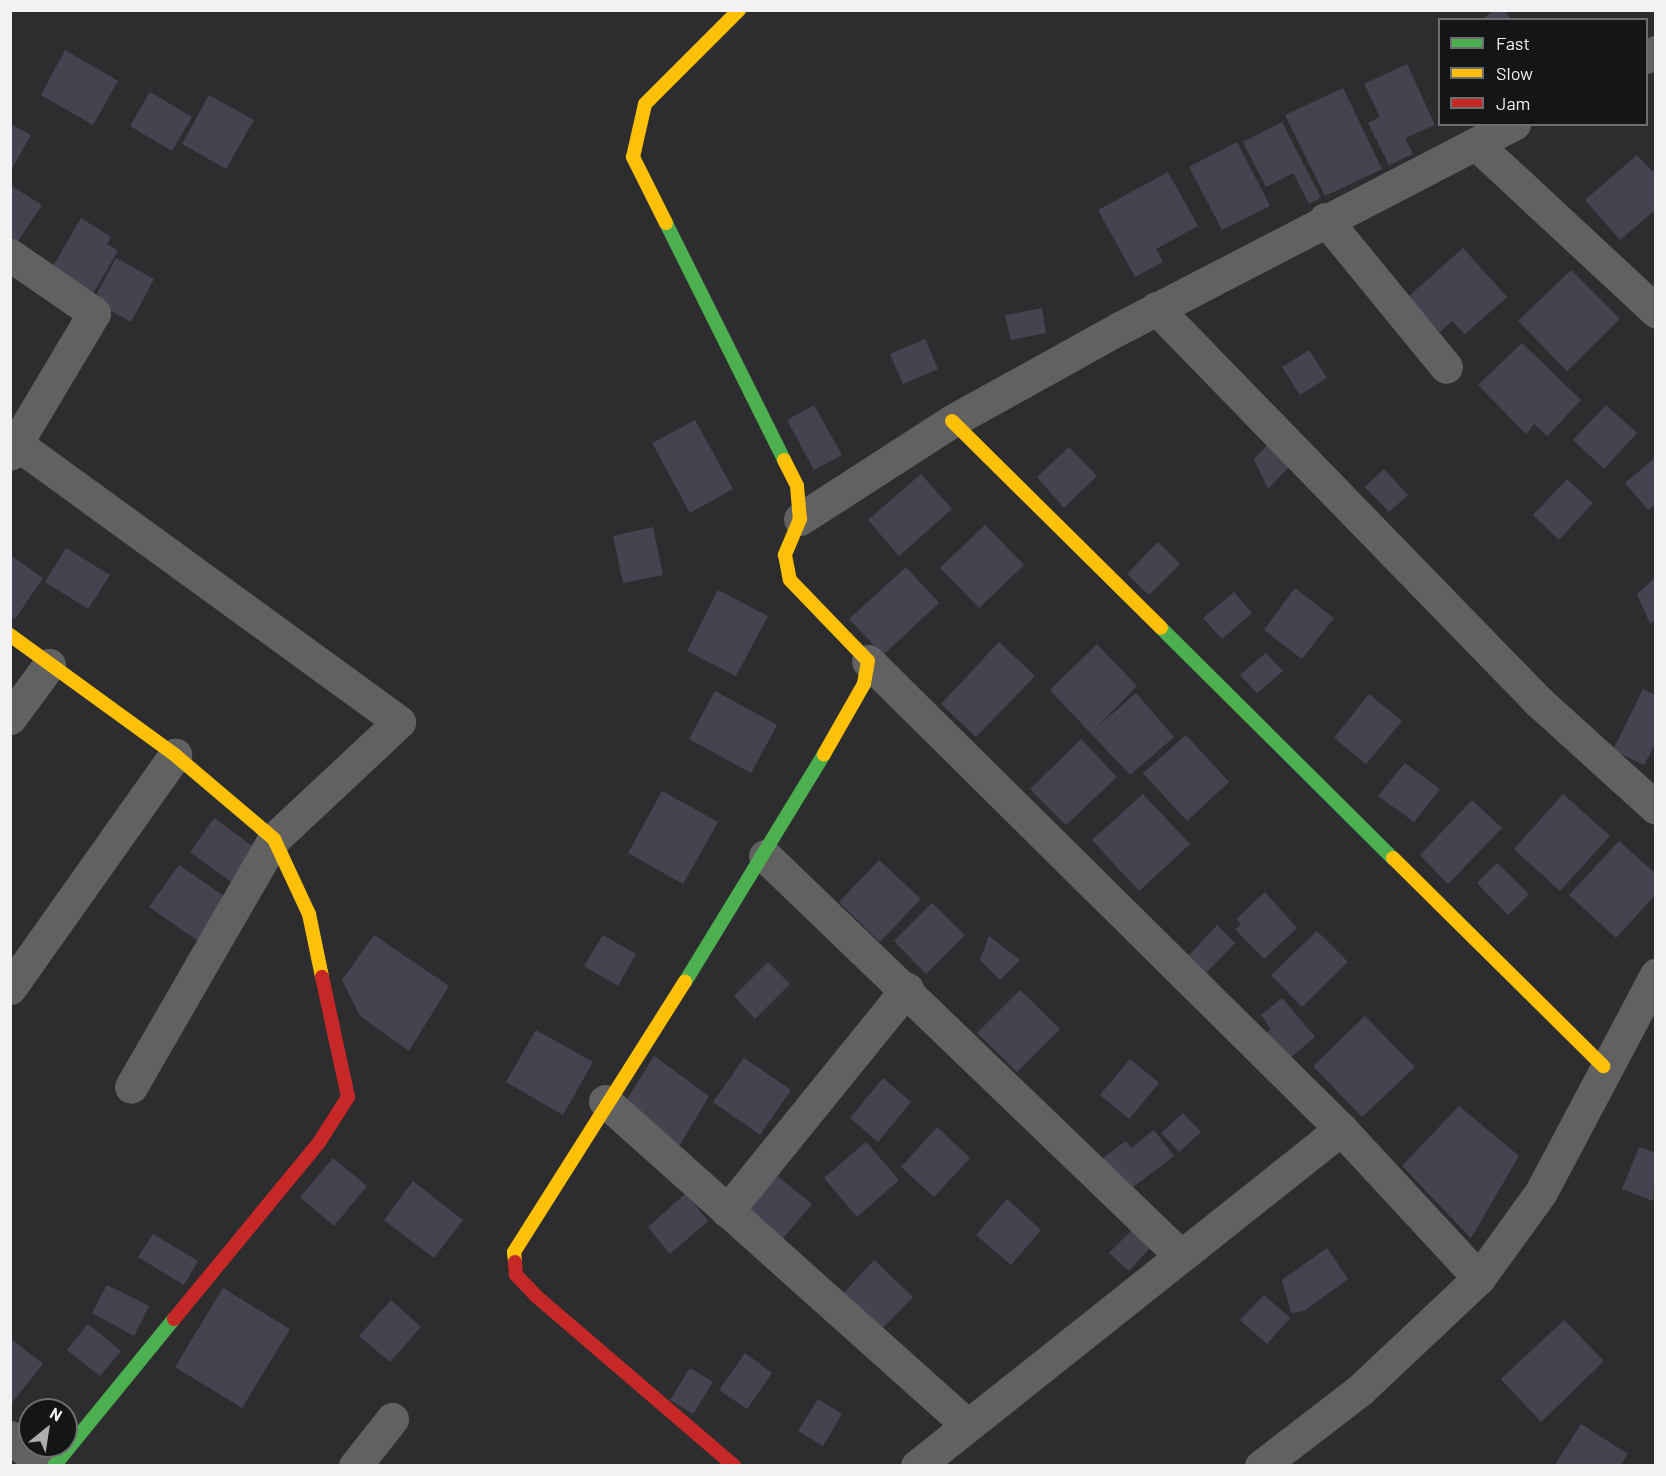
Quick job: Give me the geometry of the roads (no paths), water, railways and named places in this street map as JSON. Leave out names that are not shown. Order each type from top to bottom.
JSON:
[{"type":"street","points":[[739,10],[645,104],[633,157],[797,486],[800,519],[786,555],[790,580],[868,662],[1341,1129],[1479,1278]]},
{"type":"street","points":[[800,519],[952,421],[1156,308],[1325,219],[1510,126]]},
{"type":"street","points":[[1476,144],[1656,310]]},
{"type":"street","points":[[1325,219],[1446,367]]},
{"type":"street","points":[[10,255],[94,313],[13,445],[399,722],[274,839],[131,1087]]},
{"type":"street","points":[[1156,308],[1538,701],[1656,808]]},
{"type":"street","points":[[952,421],[1603,1066]]},
{"type":"street","points":[[10,635],[175,755],[274,839],[309,914],[348,1097],[318,1144],[54,1466]]},
{"type":"street","points":[[734,1466],[516,1275],[514,1252],[605,1101],[765,856],[864,684],[868,662]]},
{"type":"street","points":[[10,718],[49,665]]},
{"type":"street","points":[[10,988],[175,755]]},
{"type":"street","points":[[765,856],[907,989],[1181,1256]]},
{"type":"street","points":[[1261,1466],[1360,1390],[1479,1278],[1541,1192],[1603,1066],[1656,975]]},
{"type":"street","points":[[727,1210],[907,989]]},
{"type":"street","points":[[605,1101],[967,1425]]},
{"type":"street","points":[[917,1466],[1341,1129]]},
{"type":"street","points":[[355,1466],[392,1419]]},
{"type":"street","points":[[10,1437],[45,1466]]}]
